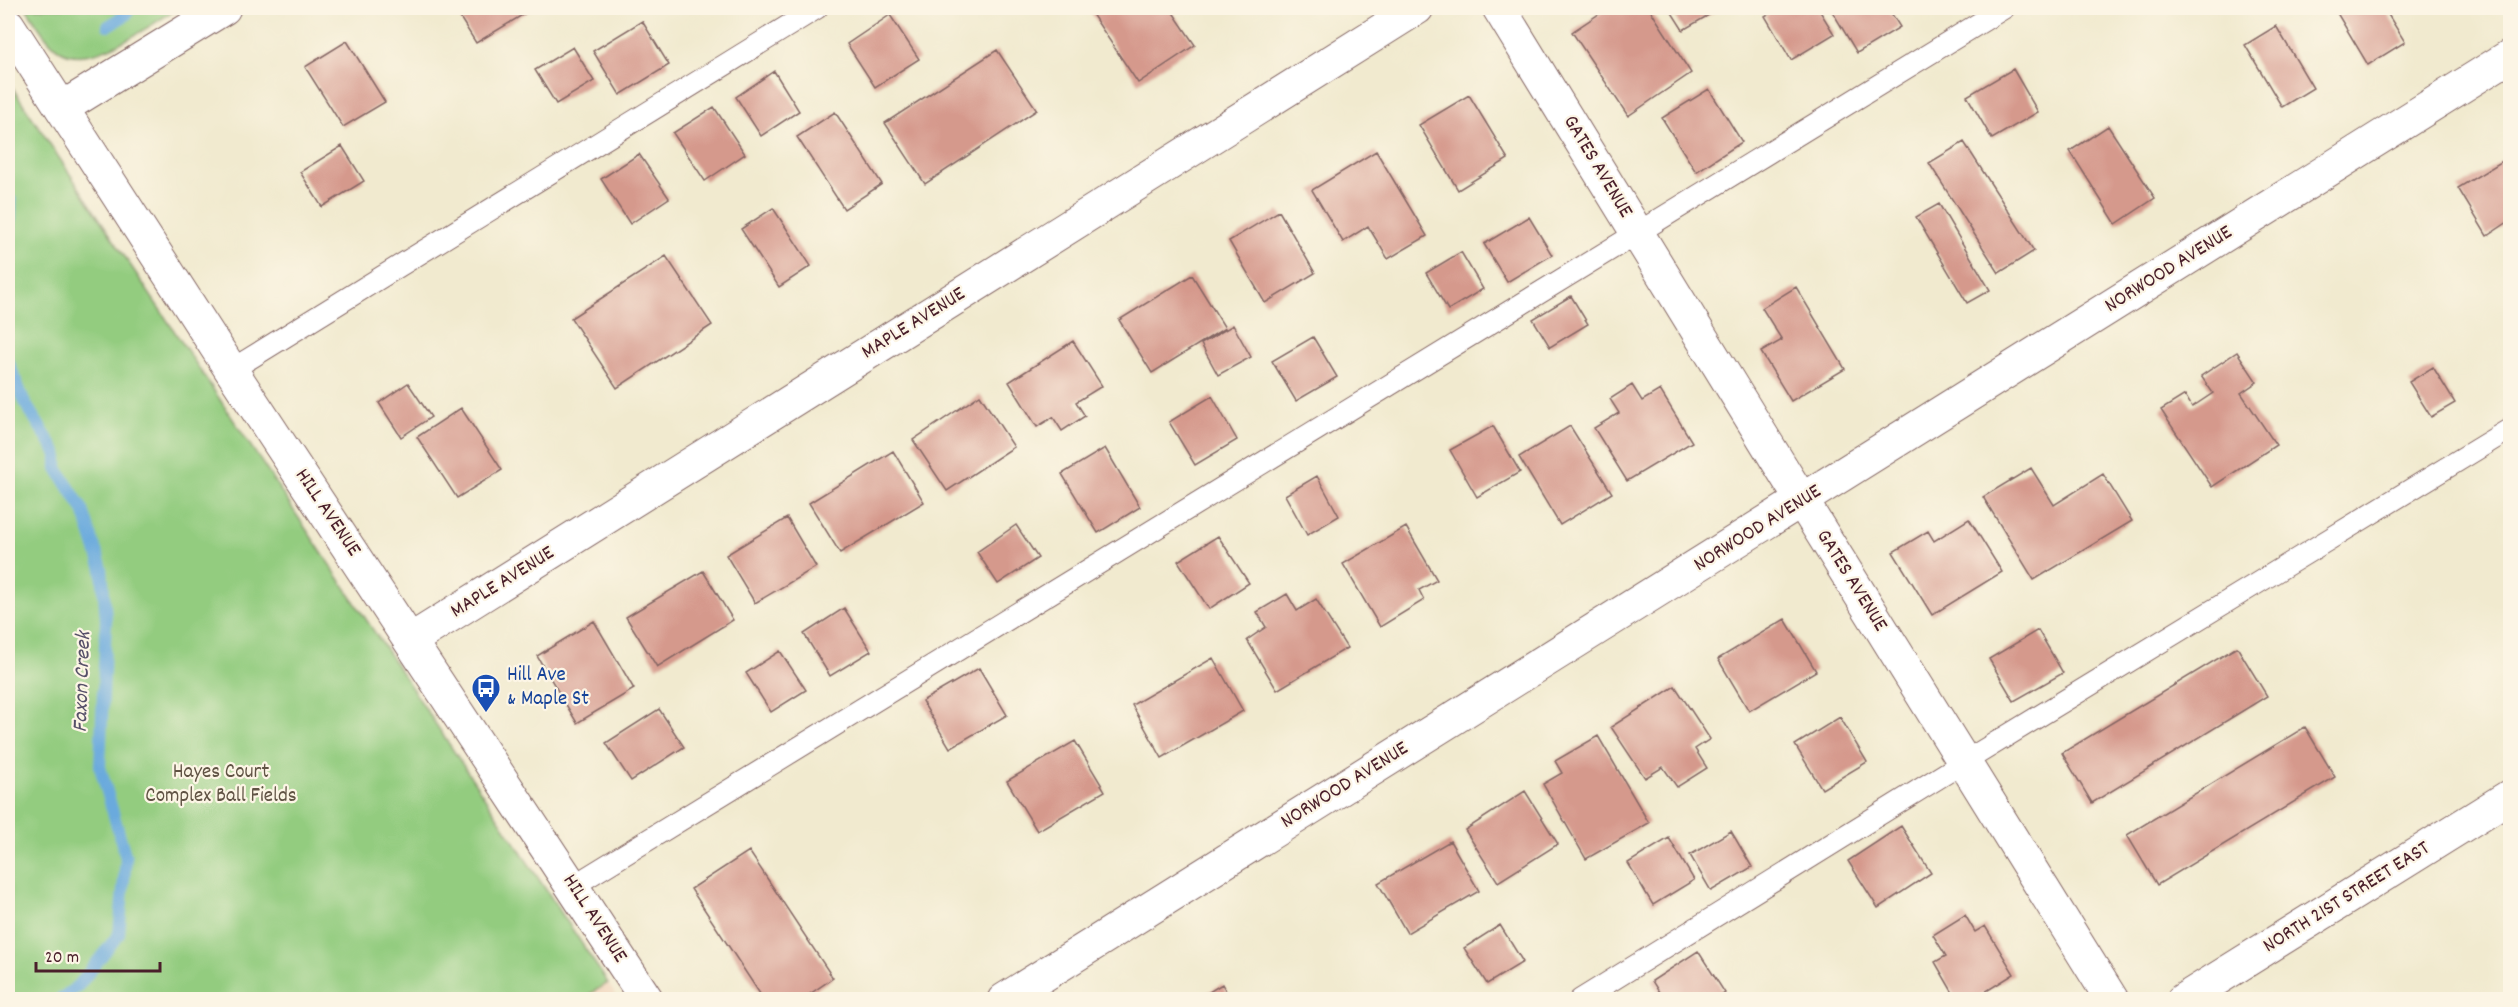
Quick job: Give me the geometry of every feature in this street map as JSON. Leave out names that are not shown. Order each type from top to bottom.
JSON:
[{"type":"street","points":[[62,108],[224,8]]},
{"type":"street","name":"MAPLE AVENUE","points":[[411,640],[1417,8]]},
{"type":"street","name":"GATES AVENUE","points":[[1499,8],[2112,999]]},
{"type":"street","name":"HILL AVENUE","points":[[8,25],[231,370],[647,999]]},
{"type":"street","name":"NORWOOD AVENUE","points":[[1004,999],[2511,56]]},
{"type":"street","name":"NORTH 21ST STREET EAST","points":[[2183,999],[2511,796]]},
{"type":"lane","points":[[231,370],[817,8]]},
{"type":"lane","points":[[573,886],[2004,8]]},
{"type":"lane","points":[[1580,999],[2511,429]]},
{"type":"shaded area","points":[[608,983],[618,999],[580,1000]]},
{"type":"green space","points":[[26,8],[179,8],[105,50],[74,55],[56,47]]},
{"type":"green space","name":"Hayes Court Complex Ball Fields","points":[[8,81],[608,983],[580,1000],[8,999]]},
{"type":"building","points":[[454,8],[534,8],[476,43]]},
{"type":"building","points":[[1088,8],[1170,8],[1195,45],[1138,83]]},
{"type":"building","points":[[1608,8],[1649,8],[1691,73],[1628,116],[1572,32]]},
{"type":"building","points":[[1669,8],[1721,8],[1683,30]]},
{"type":"building","points":[[1779,8],[1818,8],[1834,34],[1791,60],[1765,16]]},
{"type":"building","points":[[1837,8],[1888,8],[1900,27],[1857,53],[1832,11]]},
{"type":"building","points":[[2334,8],[2384,8],[2405,42],[2368,65]]},
{"type":"building","points":[[890,15],[919,59],[875,87],[847,44]]},
{"type":"building","points":[[642,21],[669,65],[620,95],[593,51]]},
{"type":"building","points":[[2276,26],[2313,88],[2282,107],[2245,45]]},
{"type":"building","points":[[347,41],[385,102],[343,127],[305,67]]},
{"type":"building","points":[[573,47],[594,81],[556,104],[535,70]]},
{"type":"building","points":[[997,50],[1037,110],[925,184],[885,123]]},
{"type":"building","points":[[2013,69],[2038,112],[1992,139],[1967,96]]},
{"type":"building","points":[[774,71],[799,111],[761,136],[736,97]]},
{"type":"building","points":[[1709,89],[1742,142],[1696,172],[1662,118]]},
{"type":"building","points":[[1469,95],[1508,159],[1458,190],[1419,125]]},
{"type":"building","points":[[714,107],[745,154],[705,181],[673,133]]},
{"type":"building","points":[[835,112],[882,184],[844,209],[797,137]]},
{"type":"building","points":[[2108,126],[2155,198],[2116,224],[2070,151]]},
{"type":"building","points":[[1964,142],[2034,251],[1999,273],[1929,163]]},
{"type":"building","points":[[342,146],[364,181],[322,207],[300,172]]},
{"type":"building","points":[[1376,151],[1427,236],[1388,259],[1368,226],[1343,242],[1312,190]]},
{"type":"building","points":[[639,154],[669,198],[630,224],[601,179]]},
{"type":"building","points":[[2509,157],[2510,226],[2508,222],[2487,236],[2458,188]]},
{"type":"building","points":[[1939,204],[1990,290],[1967,303],[1916,217]]},
{"type":"building","points":[[773,208],[811,266],[779,287],[741,229]]},
{"type":"building","points":[[1279,211],[1315,273],[1265,303],[1229,241]]},
{"type":"building","points":[[1529,217],[1552,255],[1507,282],[1484,244]]},
{"type":"building","points":[[1461,252],[1483,289],[1448,310],[1426,273]]},
{"type":"building","points":[[666,256],[712,325],[617,388],[571,318]]},
{"type":"building","points":[[1192,275],[1225,328],[1152,373],[1119,320]]},
{"type":"building","points":[[1796,287],[1845,369],[1791,401],[1761,352],[1782,340],[1762,308]]},
{"type":"building","points":[[1571,296],[1588,324],[1550,347],[1533,319]]},
{"type":"building","points":[[1233,325],[1251,357],[1218,375],[1201,344]]},
{"type":"building","points":[[1313,337],[1337,377],[1296,401],[1272,361]]},
{"type":"building","points":[[1073,341],[1102,386],[1076,402],[1085,416],[1062,431],[1053,417],[1037,427],[1009,382]]},
{"type":"building","points":[[2237,352],[2257,382],[2241,393],[2276,445],[2212,487],[2161,410],[2185,395],[2192,407],[2213,393],[2201,376]]},
{"type":"building","points":[[2433,367],[2455,403],[2431,417],[2409,382]]},
{"type":"building","points":[[408,383],[431,417],[401,437],[379,403]]},
{"type":"building","points":[[1632,385],[1642,401],[1660,390],[1692,442],[1627,481],[1594,428],[1619,413],[1610,399]]},
{"type":"building","points":[[980,395],[1014,447],[947,491],[913,440]]},
{"type":"building","points":[[1212,396],[1237,440],[1195,465],[1169,422]]},
{"type":"building","points":[[461,408],[502,470],[457,498],[417,437]]},
{"type":"building","points":[[1493,426],[1520,472],[1477,497],[1450,450]]},
{"type":"building","points":[[1570,426],[1612,493],[1560,525],[1519,457]]},
{"type":"building","points":[[1105,448],[1140,507],[1098,533],[1062,474]]},
{"type":"building","points":[[893,451],[924,502],[840,553],[809,503]]},
{"type":"building","points":[[2031,468],[2054,505],[2103,474],[2132,521],[2034,580],[1983,497]]},
{"type":"building","points":[[1317,476],[1339,516],[1307,535],[1285,495]]},
{"type":"building","points":[[787,518],[816,567],[755,603],[726,555]]},
{"type":"building","points":[[1969,519],[2002,572],[1932,615],[1893,552],[1928,531],[1934,541]]},
{"type":"building","points":[[1016,525],[1038,558],[998,584],[977,552]]},
{"type":"building","points":[[1406,527],[1437,580],[1419,590],[1424,600],[1380,627],[1343,564]]},
{"type":"building","points":[[1218,536],[1249,583],[1209,609],[1178,561]]},
{"type":"building","points":[[703,571],[733,620],[657,667],[626,617]]},
{"type":"building","points":[[1287,594],[1297,611],[1316,599],[1347,648],[1277,690],[1247,640],[1266,627],[1257,612]]},
{"type":"building","points":[[844,608],[871,651],[830,676],[804,634]]},
{"type":"building","points":[[1785,619],[1816,671],[1749,711],[1718,659]]},
{"type":"building","points":[[594,621],[634,689],[577,723],[537,656]]},
{"type":"building","points":[[2038,630],[2063,673],[2014,701],[1989,659]]},
{"type":"building","points":[[2237,647],[2267,696],[2092,803],[2062,753]]},
{"type":"building","points":[[780,651],[806,690],[771,712],[746,673]]},
{"type":"building","points":[[1213,658],[1243,711],[1162,758],[1132,705]]},
{"type":"building","points":[[979,668],[1007,715],[950,748],[922,701]]},
{"type":"building","points":[[1675,686],[1710,739],[1695,749],[1707,768],[1677,787],[1663,767],[1645,778],[1611,727]]},
{"type":"building","points":[[659,709],[684,747],[631,781],[606,743]]},
{"type":"building","points":[[1840,717],[1867,762],[1822,789],[1795,745]]},
{"type":"building","points":[[2305,727],[2335,777],[2157,885],[2127,835]]},
{"type":"building","points":[[1598,736],[1649,823],[1586,859],[1543,784],[1562,773],[1555,761]]},
{"type":"building","points":[[1075,741],[1105,791],[1037,831],[1007,781]]},
{"type":"building","points":[[1525,791],[1558,844],[1498,882],[1465,830]]},
{"type":"building","points":[[1901,826],[1931,873],[1878,908],[1848,861]]},
{"type":"building","points":[[1731,831],[1752,867],[1711,891],[1690,855]]},
{"type":"building","points":[[1669,838],[1694,880],[1653,905],[1628,863]]},
{"type":"building","points":[[1450,841],[1479,891],[1407,933],[1378,883]]},
{"type":"building","points":[[749,851],[833,978],[801,1000],[764,1000],[691,889]]},
{"type":"building","points":[[1965,915],[1975,932],[1985,926],[2014,974],[1972,1000],[1957,1000],[1935,962],[1946,956],[1933,935]]},
{"type":"building","points":[[1500,925],[1523,962],[1487,984],[1464,948]]},
{"type":"building","points":[[1698,951],[1725,993],[1715,1000],[1664,1000],[1652,981]]},
{"type":"building","points":[[1222,984],[1231,1000],[1196,1000]]},
{"type":"waterway","name":"Faxon Creek","points":[[108,26],[126,15],[130,8]]},
{"type":"waterway","name":"Faxon Creek","points":[[8,283],[11,201]]},
{"type":"waterway","name":"Faxon Creek","points":[[8,361],[25,403],[57,454],[57,468],[83,510],[102,569],[106,620],[100,767],[126,858],[119,934],[79,985],[59,1000]]},
{"type":"place","name":"Hill Ave & Maple St","points":[[486,714]]}]
